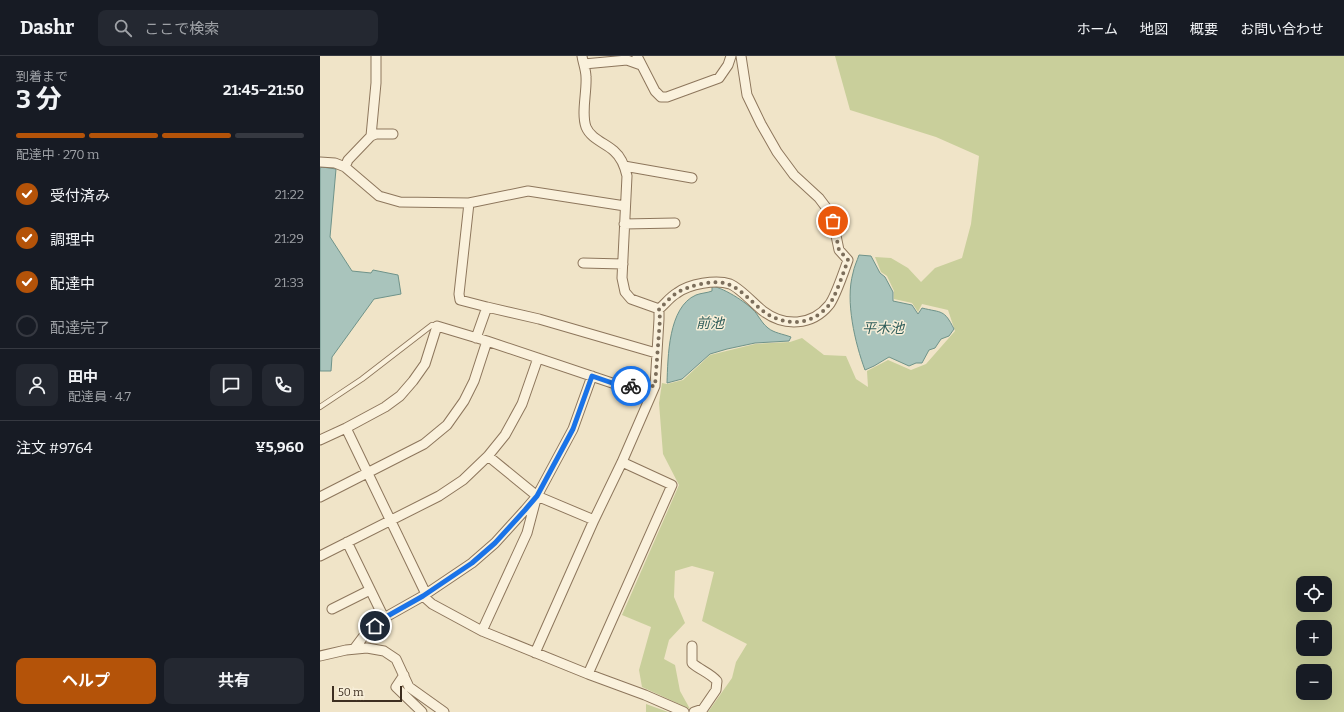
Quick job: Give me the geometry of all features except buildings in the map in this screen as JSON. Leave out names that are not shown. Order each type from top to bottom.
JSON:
[{"type":"street","points":[[371,136],[376,83],[376,56]]},
{"type":"street","points":[[637,56],[655,90],[661,97],[667,97],[719,78],[728,64],[730,56]]},
{"type":"street","points":[[659,309],[677,292],[712,282],[722,282],[732,285],[764,312],[774,318],[789,322],[799,322],[819,315],[830,304],[848,260],[839,250],[833,221],[828,210],[819,198],[794,175],[777,152],[761,124],[747,96],[741,56]]},
{"type":"street","points":[[642,65],[628,60],[583,60],[586,76],[584,119],[587,128],[601,143],[615,151],[624,166],[627,176],[622,278],[625,292],[631,299],[659,309]]},
{"type":"street","points":[[345,167],[348,160],[371,136],[376,134],[393,134]]},
{"type":"street","points":[[320,162],[335,163],[345,167],[379,196],[400,202],[469,203],[528,192],[625,206]]},
{"type":"street","points":[[624,166],[692,178]]},
{"type":"street","points":[[469,203],[459,294],[460,300],[539,319],[656,353]]},
{"type":"street","points":[[624,224],[675,223]]},
{"type":"street","points":[[583,263],[623,264]]},
{"type":"street","points":[[476,338],[487,307]]},
{"type":"street","points":[[535,653],[655,386],[656,353],[660,319],[659,309]]},
{"type":"street","points":[[320,440],[385,407],[400,396],[425,364],[437,326],[487,341],[621,386],[655,386]]},
{"type":"street","points":[[320,496],[424,444],[447,425],[464,401],[474,381],[487,341]]},
{"type":"street","points":[[320,556],[439,496],[463,480],[488,456],[505,435],[522,404],[538,358]]},
{"type":"street","points":[[482,631],[527,533],[537,496],[573,429],[592,376]]},
{"type":"street","points":[[346,428],[425,595],[432,604],[482,631],[588,674],[645,695],[684,712]]},
{"type":"street","points":[[488,456],[537,496],[594,520]]},
{"type":"street","points":[[588,674],[672,485],[622,462]]},
{"type":"street","points":[[354,649],[366,633],[384,618],[425,595],[472,563],[495,543],[537,496]]},
{"type":"street","points":[[347,542],[384,618]]},
{"type":"street","points":[[332,609],[370,590]]},
{"type":"street","points":[[692,646],[692,663],[698,669],[714,677],[717,681],[716,690],[703,709],[694,712]]},
{"type":"street","points":[[320,656],[354,649],[367,648],[384,651],[396,659],[409,687],[444,712]]},
{"type":"street","points":[[404,675],[396,687],[422,712]]},
{"type":"lane","points":[[320,407],[362,379],[432,325],[437,326]]},
{"type":"green space","points":[[835,56],[1344,56],[1344,712],[708,712],[732,678],[736,662],[747,644],[702,621],[714,572],[692,566],[675,571],[674,597],[685,623],[669,640],[664,659],[675,665],[680,691],[690,709],[642,687],[639,670],[651,627],[622,615],[679,485],[663,454],[659,403],[662,383],[667,384],[683,380],[710,355],[755,344],[790,342],[802,338],[824,355],[846,356],[856,379],[868,387],[867,371],[888,360],[911,370],[926,364],[955,331],[948,310],[922,304],[918,312],[912,303],[894,299],[894,291],[887,276],[881,272],[875,257],[891,258],[908,268],[921,282],[935,268],[962,258],[971,224],[979,156],[936,137],[850,110]]},
{"type":"green space","points":[[646,704],[668,712],[646,712]]},
{"type":"water","points":[[320,168],[336,169],[330,237],[352,271],[371,273],[373,270],[398,275],[401,294],[374,299],[332,357],[331,371],[320,371]]},
{"type":"water","name":"平木池","points":[[859,255],[871,256],[893,292],[893,301],[912,305],[918,314],[922,308],[942,313],[951,323],[954,329],[949,336],[941,339],[935,348],[929,350],[922,363],[916,363],[909,366],[889,357],[865,370],[852,322],[850,296],[854,268]]},
{"type":"water","name":"前池","points":[[712,286],[723,290],[744,302],[755,312],[763,324],[770,330],[791,337],[789,341],[755,343],[710,354],[682,379],[667,383],[671,334],[680,310],[687,301],[696,295],[712,291]]},
{"type":"way so far","points":[[631,386],[655,386],[656,353],[660,319],[659,309],[677,292],[687,288],[712,282],[722,282],[732,285],[764,312],[774,318],[789,322],[799,322],[819,315],[830,304],[848,260],[839,250],[833,221]]},
{"type":"route","points":[[375,626],[384,618],[423,596],[472,563],[495,543],[525,510],[537,496],[573,429],[592,376],[621,386],[631,386]]}]
